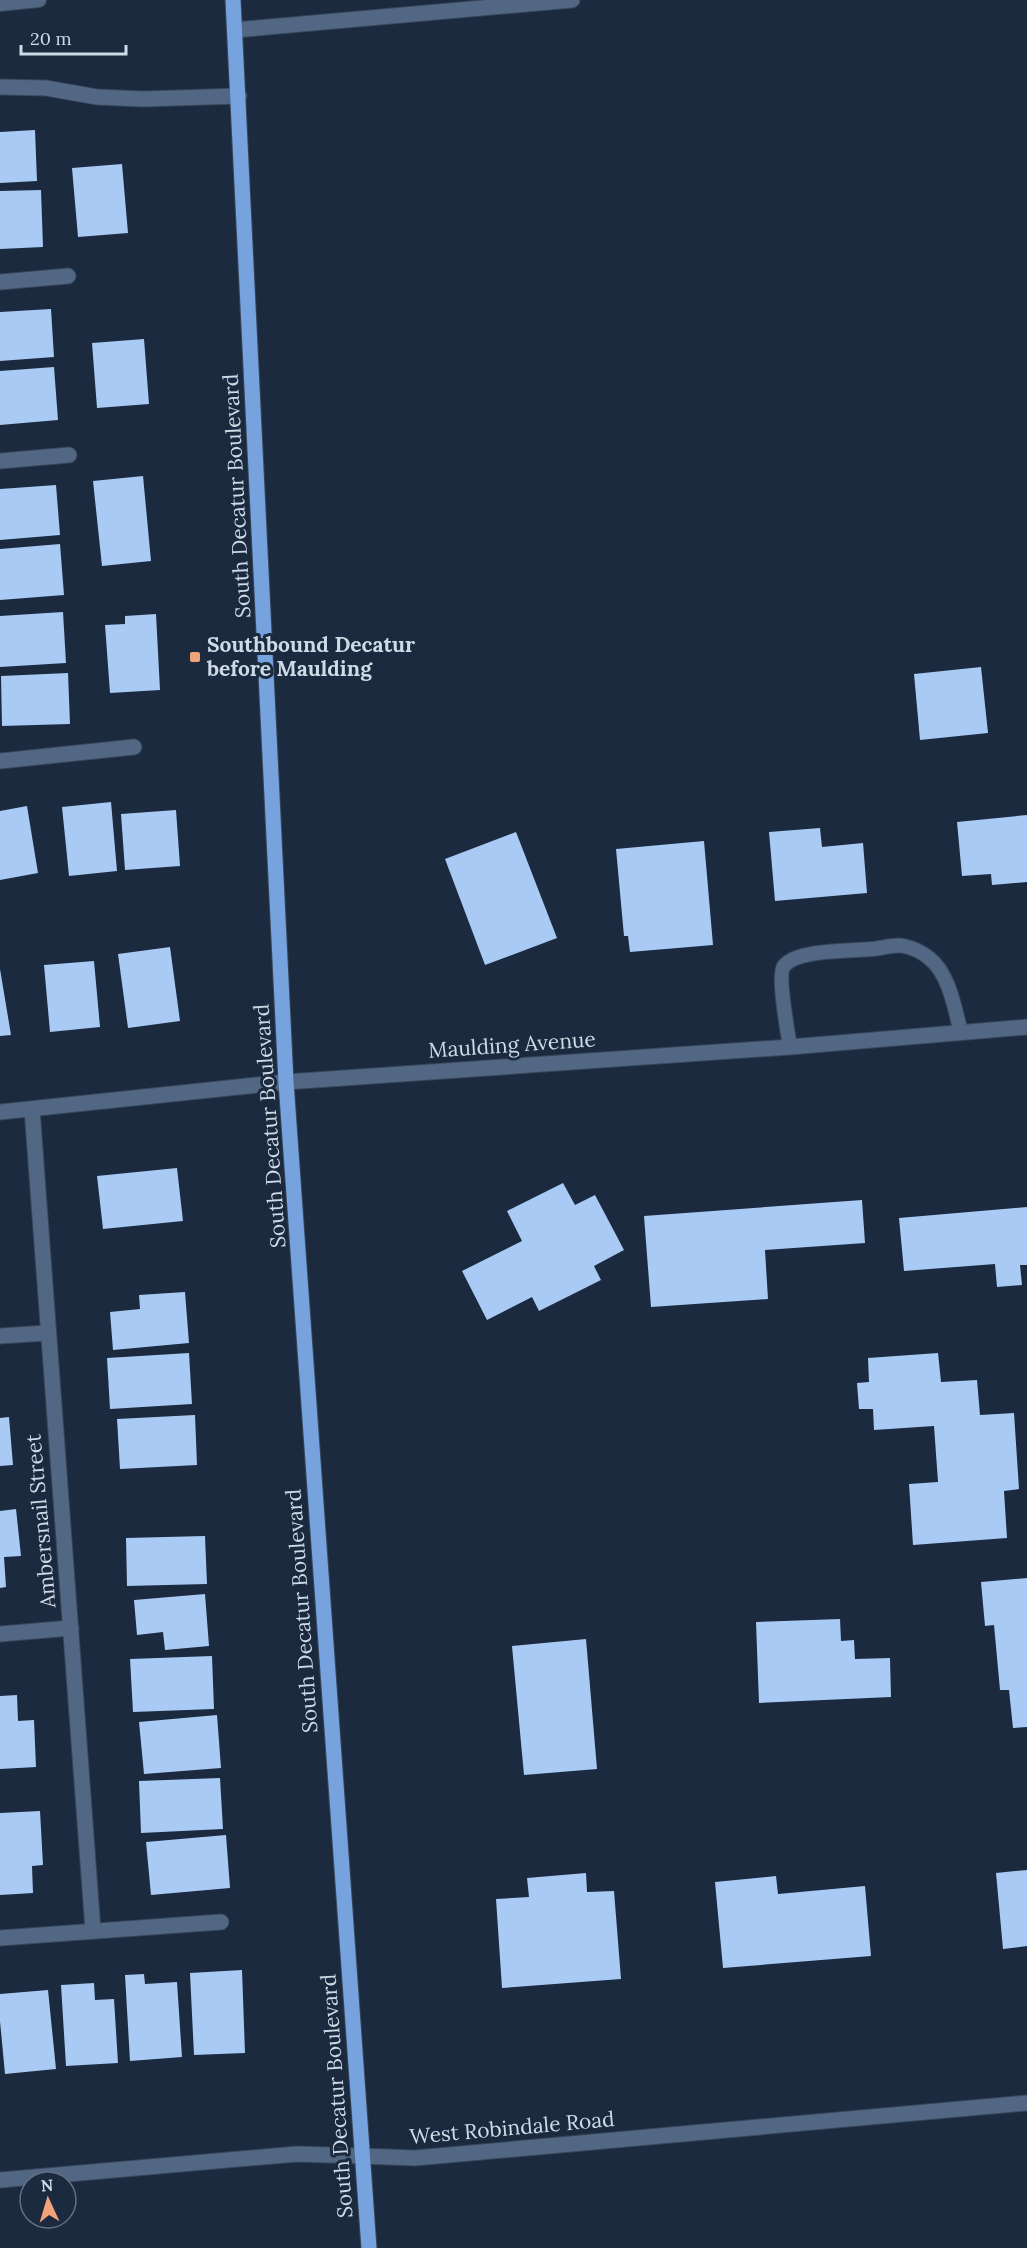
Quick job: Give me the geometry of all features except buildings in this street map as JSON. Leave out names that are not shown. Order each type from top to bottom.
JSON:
[{"type":"main road","name":"South Decatur Boulevard","points":[[233,0],[286,1082],[369,2248]]},
{"type":"street","points":[[235,30],[572,0]]},
{"type":"street","points":[[0,87],[46,88],[97,97],[143,99],[239,96]]},
{"type":"street","points":[[0,282],[68,276]]},
{"type":"street","points":[[0,461],[69,455]]},
{"type":"street","points":[[0,761],[134,747]]},
{"type":"street","name":"Maulding Avenue","points":[[0,1112],[286,1082],[790,1047],[1027,1027]]},
{"type":"street","name":"Ambersnail Street","points":[[32,1109],[93,1930]]},
{"type":"street","points":[[0,1336],[47,1333]]},
{"type":"street","points":[[0,1634],[71,1628]]},
{"type":"street","points":[[0,1938],[221,1922]]},
{"type":"street","name":"West Robindale Road","points":[[0,2180],[297,2154],[415,2158],[1027,2103]]},
{"type":"lane","points":[[0,4],[39,0]]},
{"type":"lane","points":[[790,1047],[782,978],[784,966],[793,959],[816,954],[897,945],[913,948],[931,959],[938,968],[945,980],[961,1033]]},
{"type":"place","name":"Southbound Decatur before Maulding","points":[[195,657]]}]
